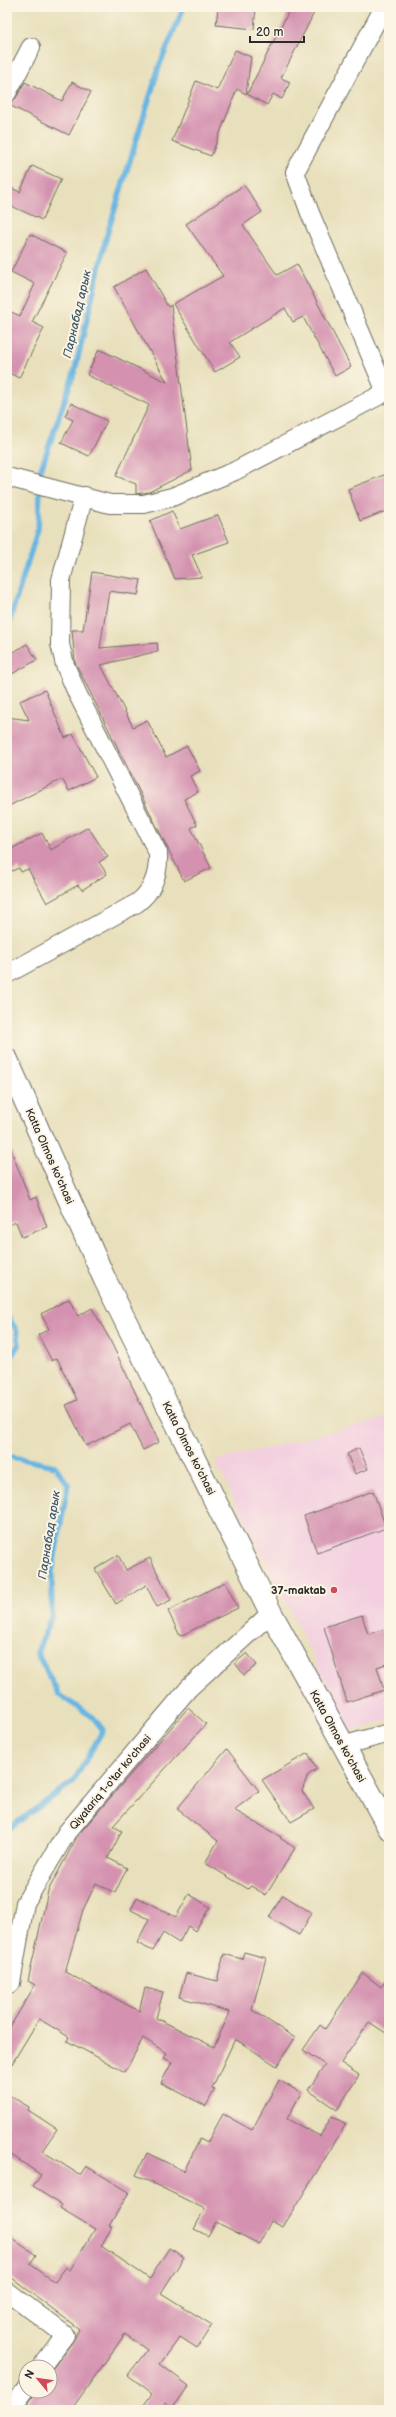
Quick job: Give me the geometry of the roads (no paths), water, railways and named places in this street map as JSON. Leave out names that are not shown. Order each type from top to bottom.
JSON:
[{"type":"street","points":[[7,477],[110,504],[144,504],[172,497],[235,471],[386,392],[310,213],[295,172],[384,7]]},
{"type":"street","points":[[7,93],[31,47]]},
{"type":"street","points":[[7,974],[137,903],[150,889],[158,868],[158,853],[77,693],[65,665],[60,644],[61,580],[84,496]]},
{"type":"street","name":"Katta Olmos ko'chasi","points":[[7,1060],[105,1280],[271,1613],[342,1746],[389,1828]]},
{"type":"street","name":"Qiyatariq 1-o'tar ko'chasi","points":[[7,1986],[11,1983],[25,1903],[67,1832],[189,1688],[271,1613]]},
{"type":"street","points":[[342,1746],[389,1733]]},
{"type":"street","points":[[7,2291],[65,2335],[48,2359]]},
{"type":"street","points":[[10,2410],[18,2399]]},
{"type":"waterway","name":"Парнабад арык","points":[[7,629],[38,529],[41,469],[75,370],[106,238],[160,64],[184,7]]},
{"type":"waterway","name":"Парнабад арык","points":[[7,1316],[16,1329],[19,1344],[7,1363]]},
{"type":"waterway","name":"Парнабад арык","points":[[7,1456],[55,1466],[68,1484],[52,1572],[52,1615],[37,1653],[59,1695],[93,1717],[103,1730],[74,1781],[7,1830]]},
{"type":"place","name":"37-maktab","points":[[334,1590]]}]
